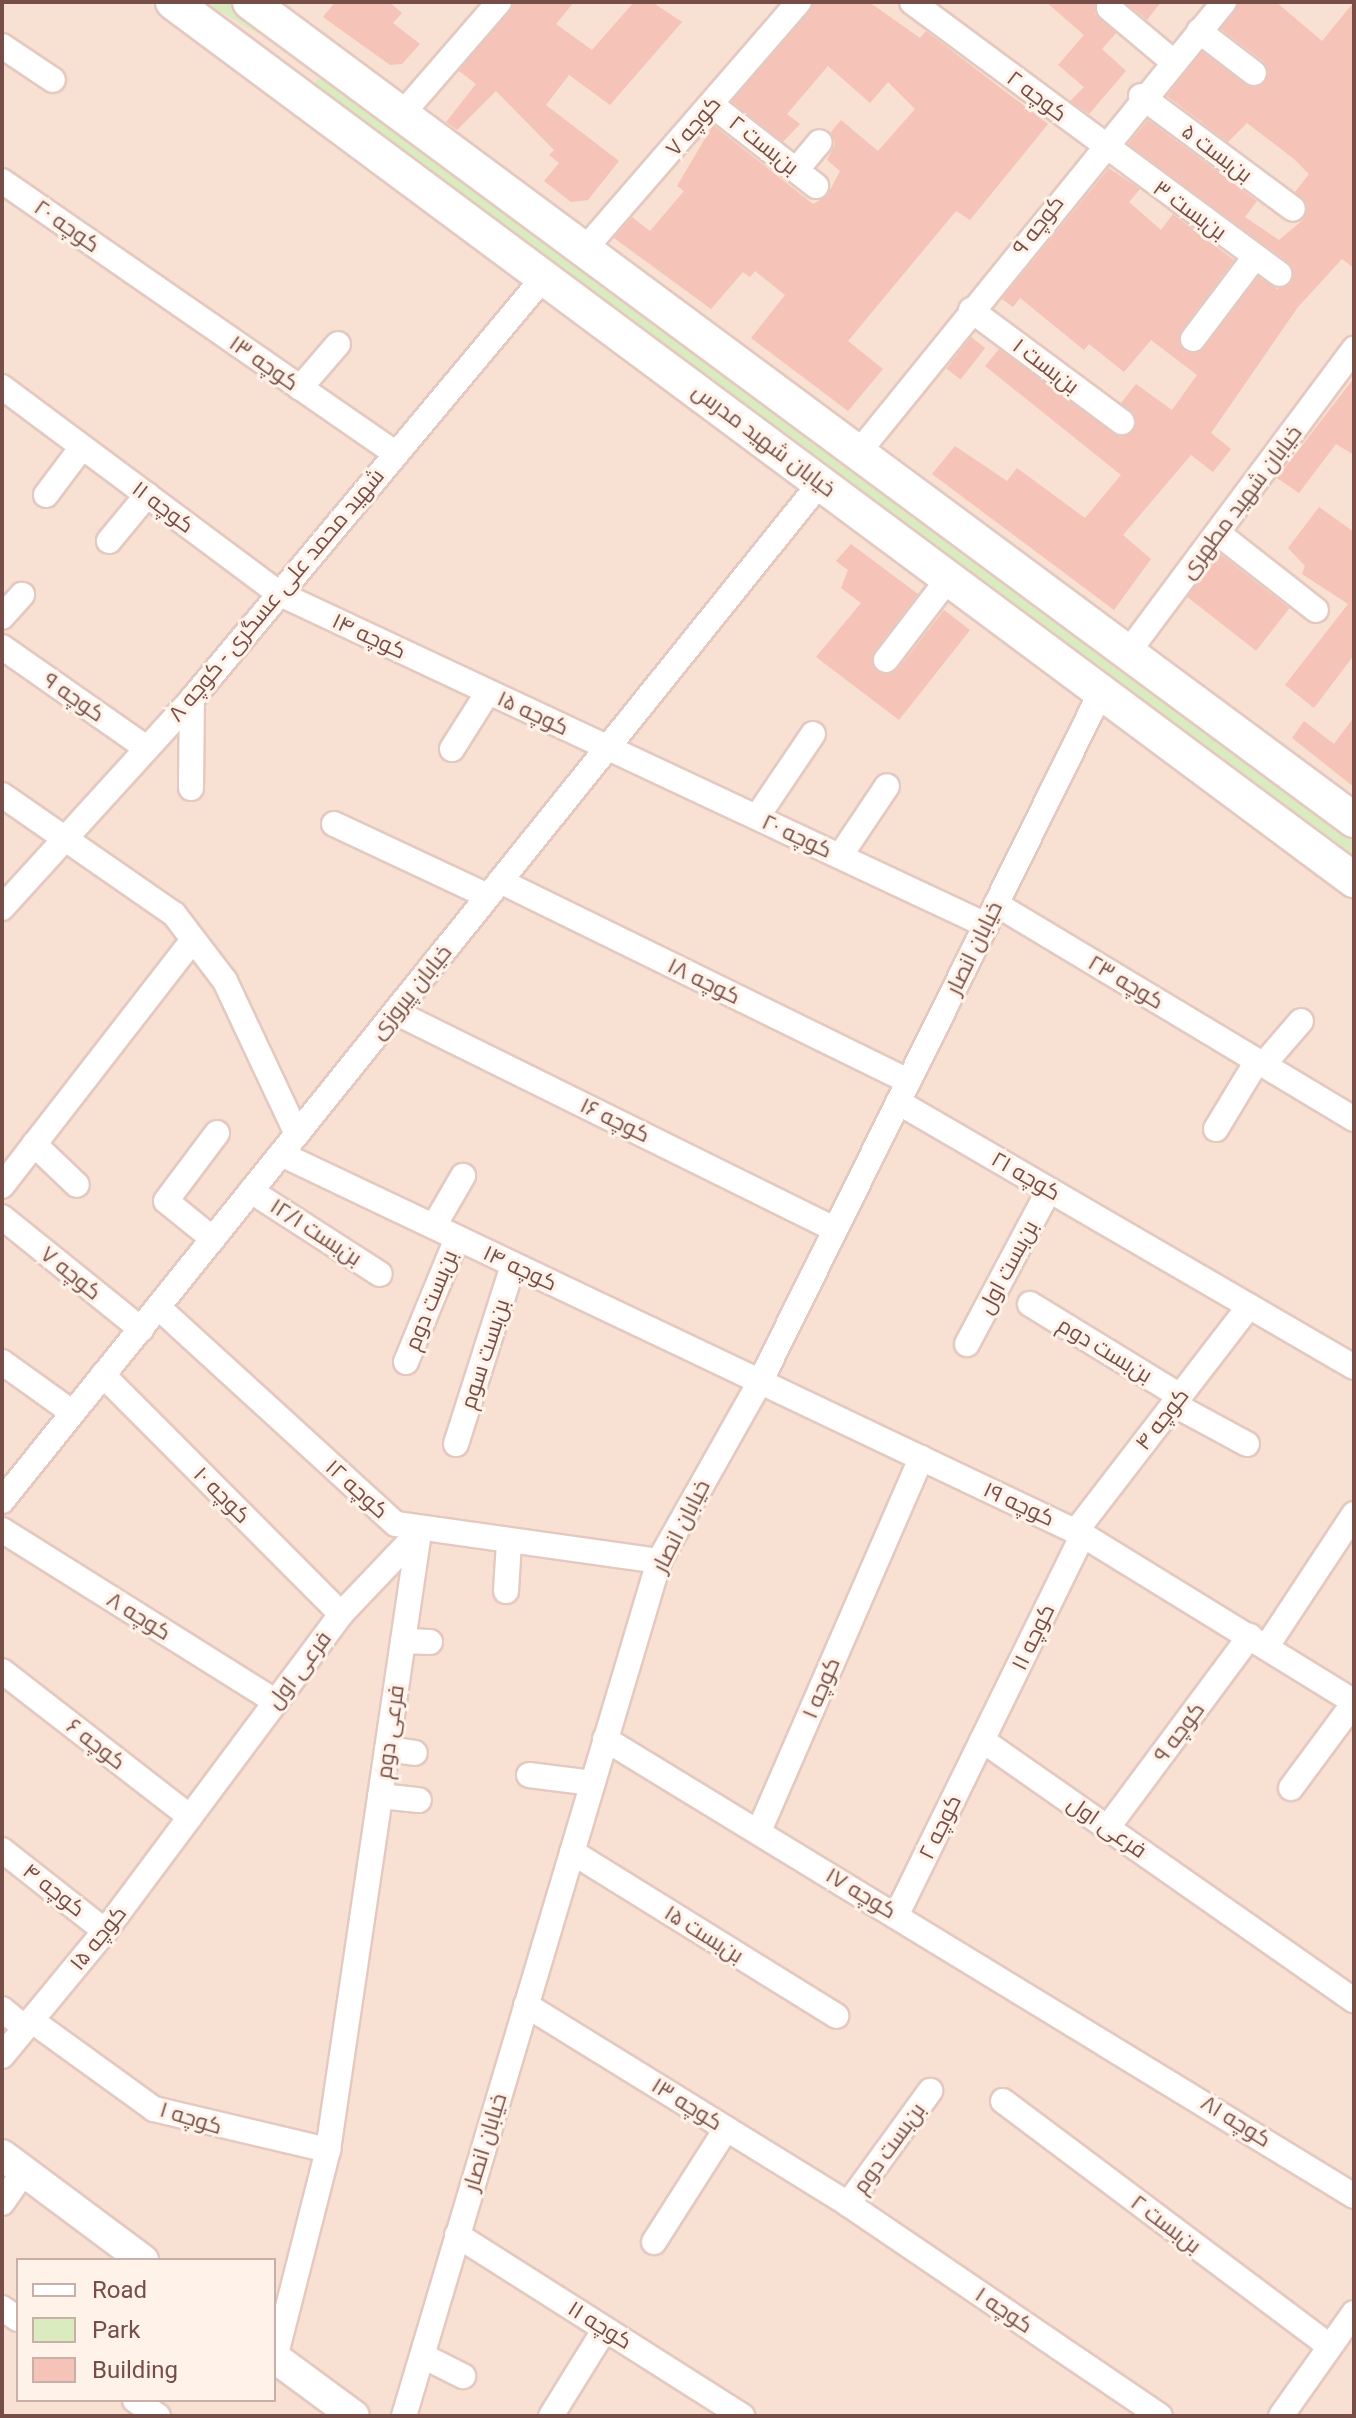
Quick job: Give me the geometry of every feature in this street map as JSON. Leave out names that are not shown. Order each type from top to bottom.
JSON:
[{"type":"main road","name":"خیابان شهید مدرس","points":[[173,2],[1354,880]]},
{"type":"main road","name":"خیابان شهید مدرس","points":[[250,2],[1126,655],[1353,818]]},
{"type":"main road","points":[[280,81],[307,44]]},
{"type":"street","points":[[402,114],[499,2]]},
{"type":"street","name":"کوچه ۷","points":[[584,250],[799,2]]},
{"type":"street","name":"کوچه ۲","points":[[912,2],[1102,145]]},
{"type":"street","name":"کوچه ۹","points":[[858,453],[1141,96],[1224,2]]},
{"type":"street","points":[[1109,8],[1171,60]]},
{"type":"street","points":[[1199,31],[1254,73]]},
{"type":"street","points":[[2,46],[53,80]]},
{"type":"street","name":"بن‌بست ۵","points":[[1141,96],[1293,209]]},
{"type":"street","name":"بن‌بست ۲","points":[[712,105],[816,186]]},
{"type":"street","points":[[797,169],[820,142]]},
{"type":"street","name":"بن‌بست ۳","points":[[1102,145],[1279,274]]},
{"type":"street","name":"کوچه ۲۰","points":[[2,181],[133,271]]},
{"type":"street","points":[[1193,339],[1255,257]]},
{"type":"street","name":"کوچه ۱۳","points":[[133,271],[396,454]]},
{"type":"street","name":"شهید محمد علی عسگری - کوچه ۸","points":[[2,908],[68,838],[145,747],[192,699],[544,277]]},
{"type":"street","name":"بن‌بست ۱","points":[[971,310],[1122,422]]},
{"type":"street","points":[[300,388],[338,344]]},
{"type":"street","name":"خیابان شهید مطهری","points":[[1126,655],[1354,349]]},
{"type":"street","name":"کوچه ۱۱","points":[[2,387],[280,594]]},
{"type":"street","points":[[46,495],[82,447]]},
{"type":"street","name":"خیابان پیروزی","points":[[2,1501],[11,1472],[73,1413],[821,482]]},
{"type":"street","points":[[109,541],[147,495]]},
{"type":"street","points":[[1219,534],[1316,610]]},
{"type":"street","points":[[886,660],[949,578]]},
{"type":"street","name":"کوچه ۱۴","points":[[280,594],[458,678]]},
{"type":"street","points":[[2,617],[22,595]]},
{"type":"street","name":"کوچه ۹","points":[[2,647],[145,747]]},
{"type":"street","name":"کوچه ۱۵","points":[[458,678],[608,747]]},
{"type":"street","points":[[452,749],[488,692]]},
{"type":"street","name":"خیابان انصار","points":[[404,2416],[659,1561],[760,1382],[1101,692]]},
{"type":"street","points":[[191,788],[192,699]]},
{"type":"street","points":[[757,817],[813,734]]},
{"type":"street","name":"کوچه ۲۰","points":[[608,747],[840,856],[991,914]]},
{"type":"street","points":[[840,856],[887,786]]},
{"type":"street","points":[[2,795],[174,914],[225,981],[297,1134]]},
{"type":"street","points":[[334,824],[494,889]]},
{"type":"street","name":"کوچه ۱۸","points":[[494,889],[903,1092]]},
{"type":"street","name":"کوچه ۲۳","points":[[991,914],[1260,1063]]},
{"type":"street","points":[[2,1186],[193,940]]},
{"type":"street","name":"کوچه ۱۶","points":[[395,1012],[835,1229]]},
{"type":"street","points":[[1216,1129],[1260,1063],[1301,1021]]},
{"type":"street","points":[[1260,1063],[1354,1119]]},
{"type":"street","name":"کوچه ۲۱","points":[[903,1092],[1049,1190],[1249,1306]]},
{"type":"street","points":[[213,1239],[166,1201],[217,1133]]},
{"type":"street","points":[[34,1144],[77,1185]]},
{"type":"street","name":"کوچه ۱۴","points":[[281,1154],[760,1382]]},
{"type":"street","points":[[434,1226],[463,1176]]},
{"type":"street","name":"بن‌بست اول","points":[[967,1344],[1049,1190]]},
{"type":"street","name":"بن‌بست ۱۲/۱","points":[[251,1191],[380,1274]]},
{"type":"street","name":"کوچه ۷","points":[[2,1217],[141,1329]]},
{"type":"street","name":"بن‌بست دوم","points":[[406,1362],[457,1238]]},
{"type":"street","name":"بن‌بست سوم","points":[[456,1444],[513,1265]]},
{"type":"street","name":"بن‌بست دوم","points":[[1030,1304],[1177,1400]]},
{"type":"street","points":[[1249,1306],[1354,1367]]},
{"type":"street","name":"کوچه ۴","points":[[1080,1533],[1249,1306]]},
{"type":"street","name":"کوچه ۱۲","points":[[158,1307],[396,1524],[419,1532],[659,1561]]},
{"type":"street","points":[[2,1362],[73,1413]]},
{"type":"street","name":"کوچه ۱۰","points":[[103,1375],[341,1614]]},
{"type":"street","name":"کوچه ۱۹","points":[[760,1382],[1080,1533],[1354,1702]]},
{"type":"street","points":[[1177,1400],[1247,1444]]},
{"type":"street","name":"کوچه ۱","points":[[759,1831],[921,1458]]},
{"type":"street","points":[[1259,1641],[1354,1514]]},
{"type":"street","name":"کوچه ۸","points":[[2,1530],[276,1702]]},
{"type":"street","name":"فرعی اول","points":[[190,1817],[341,1614],[419,1532]]},
{"type":"street","name":"فرعی دوم","points":[[328,2150],[419,1532]]},
{"type":"street","name":"کوچه ۱۱","points":[[982,1740],[1080,1533]]},
{"type":"street","points":[[506,1591],[509,1542]]},
{"type":"street","points":[[403,1641],[430,1642]]},
{"type":"street","name":"کوچه ۹","points":[[1108,1827],[1259,1641]]},
{"type":"street","name":"کوچه ۶","points":[[2,1671],[190,1817]]},
{"type":"street","points":[[1291,1788],[1354,1702]]},
{"type":"street","name":"کوچه ۱۷","points":[[605,1739],[1117,2047]]},
{"type":"street","name":"کوچه ۲","points":[[897,1914],[982,1740]]},
{"type":"street","name":"فرعی اول","points":[[982,1740],[1354,2000]]},
{"type":"street","points":[[387,1749],[415,1753]]},
{"type":"street","points":[[529,1775],[592,1783]]},
{"type":"street","points":[[380,1796],[419,1800]]},
{"type":"street","name":"کوچه ۱۵","points":[[2,2056],[105,1931],[190,1817]]},
{"type":"street","name":"کوچه ۴","points":[[2,1850],[105,1931]]},
{"type":"street","name":"بن‌بست ۱۵","points":[[572,1852],[836,2016]]},
{"type":"street","name":"کوچه ۱۳","points":[[526,2005],[848,2204]]},
{"type":"street","points":[[2,2009],[28,2024]]},
{"type":"street","name":"کوچه ۱","points":[[28,2024],[154,2109],[328,2150]]},
{"type":"street","name":"کوچه ۸۱","points":[[1117,2047],[1354,2196]]},
{"type":"street","name":"بن‌بست دوم","points":[[848,2204],[930,2091]]},
{"type":"street","name":"بن‌بست ۲","points":[[1003,2101],[1329,2346]]},
{"type":"street","points":[[654,2242],[726,2129]]},
{"type":"street","points":[[276,2349],[328,2150]]},
{"type":"street","points":[[2,2203],[13,2164],[140,2258]]},
{"type":"street","name":"کوچه ۱","points":[[848,2204],[1160,2416]]},
{"type":"street","name":"کوچه ۱۱","points":[[457,2235],[605,2329],[715,2409],[742,2416]]},
{"type":"street","points":[[1281,2416],[1354,2313]]},
{"type":"street","points":[[551,2416],[605,2329]]},
{"type":"street","points":[[423,2356],[463,2376]]},
{"type":"street","points":[[276,2358],[354,2416]]},
{"type":"shaded area","points":[[2,2],[1354,2],[1354,2416],[2,2416]]},
{"type":"green space","points":[[205,2],[227,2],[257,24],[258,34]]},
{"type":"green space","points":[[325,77],[1354,841],[1354,855],[315,88],[316,80]]},
{"type":"building","points":[[335,2],[389,2],[402,13],[393,23],[420,44],[402,64],[390,65],[323,17]]},
{"type":"building","points":[[514,2],[574,2],[556,24],[592,50],[634,2],[652,2],[682,22],[610,105],[569,75],[546,105],[619,161],[588,200],[571,202],[544,181],[559,163],[549,155],[554,150],[496,91],[457,130],[446,122],[476,84],[459,71]]},
{"type":"building","points":[[814,2],[869,2],[920,38],[926,31],[1048,124],[970,220],[956,211],[848,341],[883,369],[848,411],[751,338],[785,295],[755,271],[750,277],[743,272],[711,309],[614,238],[632,217],[650,231],[684,191],[677,186],[713,125],[813,204],[827,196],[840,171],[827,160],[835,144],[831,132],[841,120],[878,151],[915,109],[888,82],[870,103],[828,66],[787,114],[800,124],[783,142],[732,102]]},
{"type":"building","points":[[1046,2],[1096,2],[1095,14],[1116,33],[1102,49],[1126,71],[1089,114],[1070,101],[1084,87],[1058,65],[1084,35]]},
{"type":"building","points":[[1125,2],[1161,2],[1147,20]]},
{"type":"building","points":[[1239,2],[1276,2],[1322,41],[1354,2],[1354,268],[1342,259],[1298,307],[1211,433],[1231,449],[1213,472],[1191,455],[1123,535],[1151,559],[1114,610],[932,474],[955,446],[1007,481],[1017,468],[1085,518],[1121,475],[985,366],[999,349],[1121,437],[1137,424],[1121,403],[1136,384],[1172,410],[1197,375],[1151,340],[1124,372],[1089,344],[1084,350],[1020,298],[1013,307],[1002,299],[1109,168],[1140,189],[1129,202],[1161,230],[1173,214],[1234,260],[1181,331],[1185,351],[1204,349],[1258,277],[1277,289],[1291,282],[1288,262],[1128,144],[1148,120],[1257,201],[1245,217],[1279,240],[1304,219],[1307,204],[1295,192],[1309,174],[1294,159],[1247,123],[1228,142],[1167,96],[1202,52],[1246,85],[1266,81],[1264,62],[1221,29]]},
{"type":"building","points":[[971,337],[985,348],[961,380],[946,369]]},
{"type":"building","points":[[1354,378],[1354,455],[1336,444],[1299,493],[1277,478]]},
{"type":"building","points":[[1319,507],[1354,532],[1354,655],[1314,708],[1285,685],[1348,604],[1302,574],[1305,566],[1288,548]]},
{"type":"building","points":[[851,544],[918,594],[874,652],[878,672],[897,670],[944,610],[970,630],[899,720],[816,657],[861,603],[841,588],[848,570],[836,561]]},
{"type":"building","points":[[1220,554],[1289,608],[1256,651],[1187,597]]},
{"type":"building","points":[[1354,717],[1354,787],[1292,738],[1304,721],[1334,744]]}]
